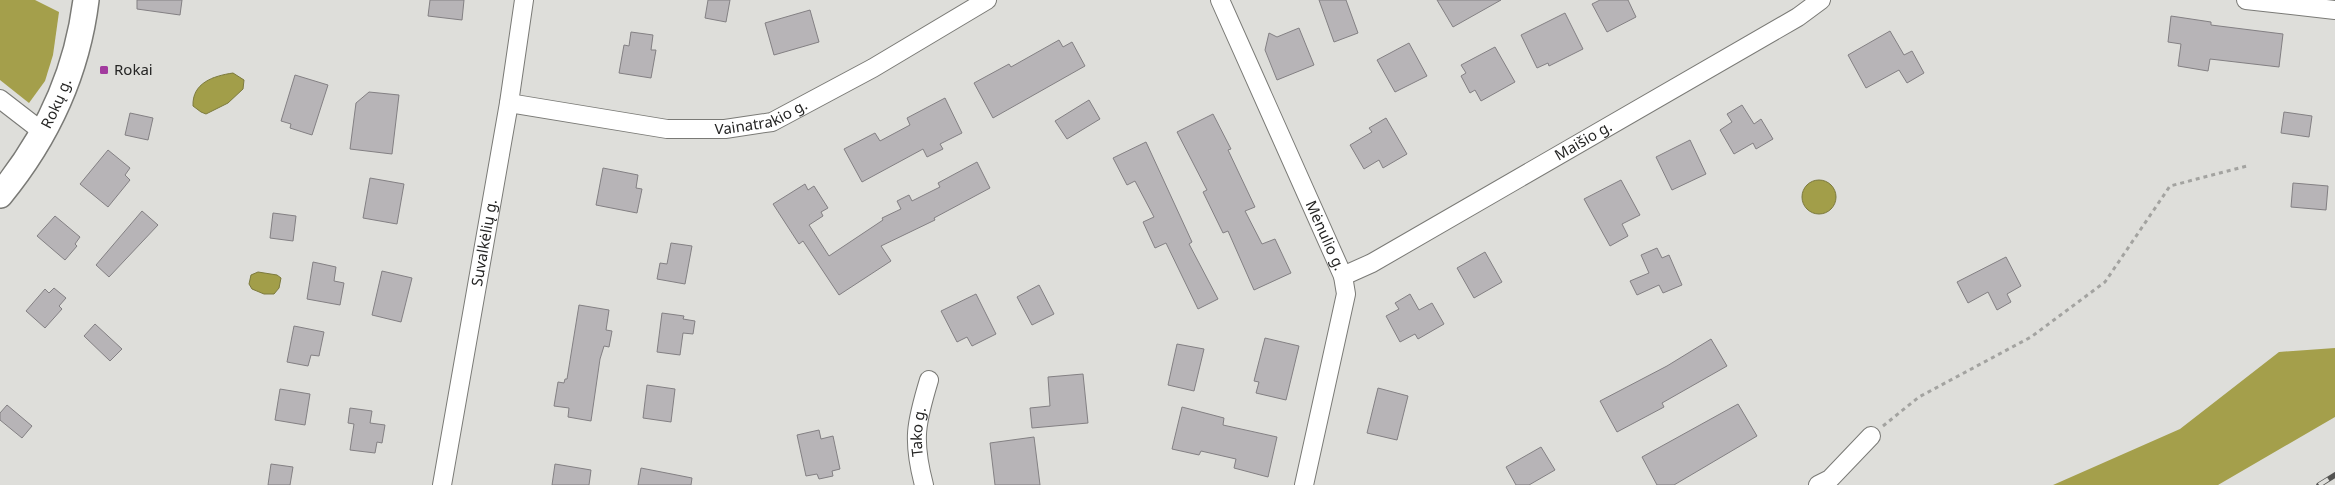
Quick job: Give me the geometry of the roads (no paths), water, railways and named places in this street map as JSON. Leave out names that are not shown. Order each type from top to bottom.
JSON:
[{"type":"main road","name":"Rokų g.","points":[[0,195],[44,133],[59,100],[74,59],[86,0]]},
{"type":"street","name":"Suvalkėlių g.","points":[[442,485],[509,103],[524,0]]},
{"type":"street","name":"Vainatrakio g.","points":[[509,103],[667,128],[725,129],[772,122],[873,68],[986,0]]},
{"type":"street","name":"Mėnulio g.","points":[[1220,0],[1343,276],[1346,294],[1304,485]]},
{"type":"street","name":"Maišio g.","points":[[1343,276],[1372,263],[1798,17],[1821,0]]},
{"type":"street","points":[[2246,0],[2335,10]]},
{"type":"street","points":[[0,99],[44,133]]},
{"type":"street","name":"Tako g.","points":[[924,485],[915,436],[920,409],[929,380]]},
{"type":"street","points":[[1818,485],[1830,479],[1871,436]]},
{"type":"railway","points":[[2319,485],[2335,475]]},
{"type":"place","name":"Rokai","points":[[104,70]]}]
